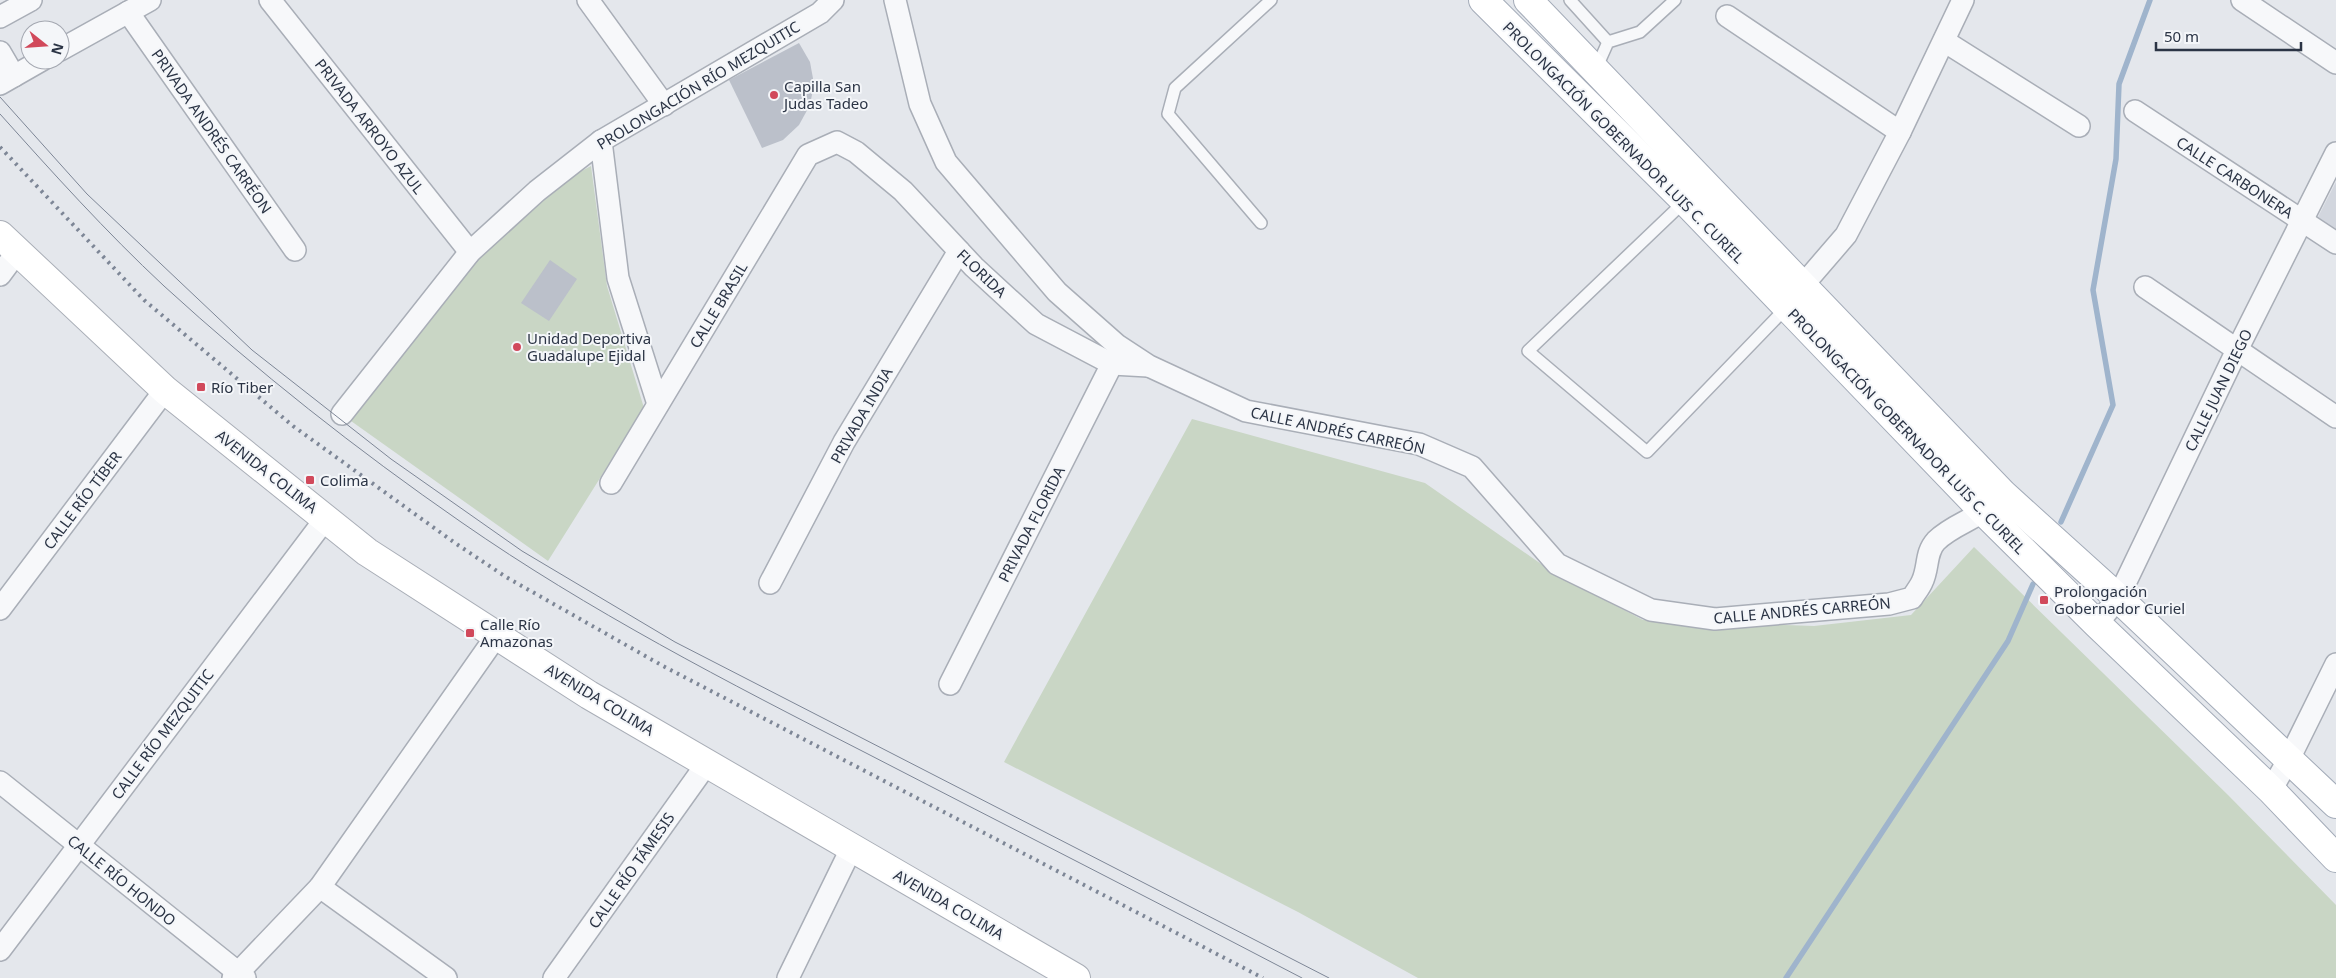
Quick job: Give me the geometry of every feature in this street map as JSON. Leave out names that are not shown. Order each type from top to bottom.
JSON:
[{"type":"main road","name":"PROLONGACIÓN GOBERNADOR LUIS C. CURIEL","points":[[1483,0],[1685,201],[1787,307],[1994,503],[2118,598],[2336,804]]},
{"type":"main road","name":"PROLONGACIÓN GOBERNADOR LUIS C. CURIEL","points":[[1528,0],[1803,285],[2097,624],[2271,790],[2336,858]]},
{"type":"main road","name":"AVENIDA COLIMA","points":[[9,243],[165,390],[367,552],[589,695],[708,762],[1076,978]]},
{"type":"street","points":[[0,17],[31,0]]},
{"type":"street","points":[[70,44],[150,0]]},
{"type":"street","name":"PRIVADA ARROYO AZUL","points":[[270,0],[470,252]]},
{"type":"street","points":[[588,0],[664,105]]},
{"type":"street","name":"PROLONGACIÓN RÍO MEZQUITIC","points":[[342,414],[470,252],[537,191],[601,141],[820,13],[833,0]]},
{"type":"street","name":"CALLE ANDRÉS CARREÓN","points":[[895,0],[920,104],[946,162],[1057,292],[1117,345],[1148,366],[1246,411],[1420,444],[1472,467],[1557,564],[1651,610],[1714,620],[1889,604],[1912,598],[1923,581],[1929,551],[1937,541],[1955,527],[1994,503]]},
{"type":"street","points":[[2242,0],[2336,63]]},
{"type":"street","points":[[1803,285],[1846,235],[1900,132],[1944,41],[1959,2]]},
{"type":"street","name":"PRIVADA ANDRÉS CARRÉON","points":[[128,12],[295,250]]},
{"type":"street","points":[[1727,16],[1900,132]]},
{"type":"street","points":[[1944,41],[2079,126]]},
{"type":"street","points":[[0,52],[7,80],[24,70]]},
{"type":"street","name":"CALLE CARBONERA","points":[[2135,111],[2336,243]]},
{"type":"street","points":[[601,141],[618,278],[658,404]]},
{"type":"street","name":"FLORIDA","points":[[837,142],[856,152],[903,191],[959,251],[1036,324],[1112,364],[1148,366]]},
{"type":"street","name":"CALLE BRASIL","points":[[611,482],[808,155],[837,142]]},
{"type":"street","name":"CALLE JUAN DIEGO","points":[[2097,624],[2118,598],[2237,350],[2336,153]]},
{"type":"street","points":[[0,275],[9,243]]},
{"type":"street","name":"PRIVADA INDIA","points":[[770,583],[844,442],[959,251]]},
{"type":"street","points":[[2145,287],[2336,417]]},
{"type":"street","name":"PRIVADA FLORIDA","points":[[950,684],[1112,364]]},
{"type":"street","name":"CALLE RÍO TÍBER","points":[[0,609],[165,390]]},
{"type":"street","name":"CALLE RÍO MEZQUITIC","points":[[0,950],[326,518]]},
{"type":"street","points":[[238,976],[320,887],[497,634]]},
{"type":"street","points":[[2271,790],[2289,760],[2336,664]]},
{"type":"street","name":"CALLE RÍO TÁMESIS","points":[[554,978],[708,762]]},
{"type":"street","name":"CALLE RÍO HONDO","points":[[0,782],[238,976]]},
{"type":"street","points":[[788,978],[852,847]]},
{"type":"street","points":[[320,887],[446,978]]},
{"type":"lane","points":[[1261,223],[1168,114],[1175,88],[1271,0]]},
{"type":"lane","points":[[1570,0],[1608,42]]},
{"type":"lane","points":[[1595,71],[1608,42],[1640,32],[1675,0]]},
{"type":"lane","points":[[1685,201],[1528,351],[1647,452],[1787,307]]},
{"type":"shaded area","points":[[2336,182],[2336,232],[2317,219]]},
{"type":"green space","name":"Unidad Deportiva Guadalupe Ejidal","points":[[591,166],[607,286],[644,408],[548,561],[351,421],[473,262],[547,189]]},
{"type":"green space","points":[[1192,419],[1425,483],[1554,573],[1643,620],[1814,626],[1911,615],[1974,547],[2228,795],[2336,905],[2336,978],[1418,978],[1298,912],[1004,762]]},
{"type":"building","name":"Capilla San Judas Tadeo","points":[[799,43],[810,62],[814,84],[810,105],[799,125],[783,140],[762,148],[729,80]]},
{"type":"building","points":[[550,260],[577,279],[549,321],[521,303]]},
{"type":"waterway","points":[[2061,522],[2113,405],[2093,290],[2116,159],[2119,84],[2150,0]]},
{"type":"waterway","points":[[1786,978],[2008,641],[2033,584]]},
{"type":"tram line","points":[[0,97],[87,194],[252,350],[391,459],[522,551],[675,642],[1329,978]]},
{"type":"tram line","points":[[0,114],[121,245],[199,318],[308,409],[422,495],[509,555],[659,644],[711,672],[1302,978]]},
{"type":"railway","points":[[0,147],[144,300],[293,426],[455,543],[506,577],[663,666],[1263,978]]},
{"type":"place","name":"Capilla San Judas Tadeo","points":[[774,95]]},
{"type":"place","name":"Unidad Deportiva Guadalupe Ejidal","points":[[517,347]]},
{"type":"place","name":"Río Tiber","points":[[201,387]]},
{"type":"place","name":"Colima","points":[[310,480]]},
{"type":"place","name":"Prolongación Gobernador Curiel","points":[[2044,600]]},
{"type":"place","name":"Calle Río Amazonas","points":[[470,633]]}]
